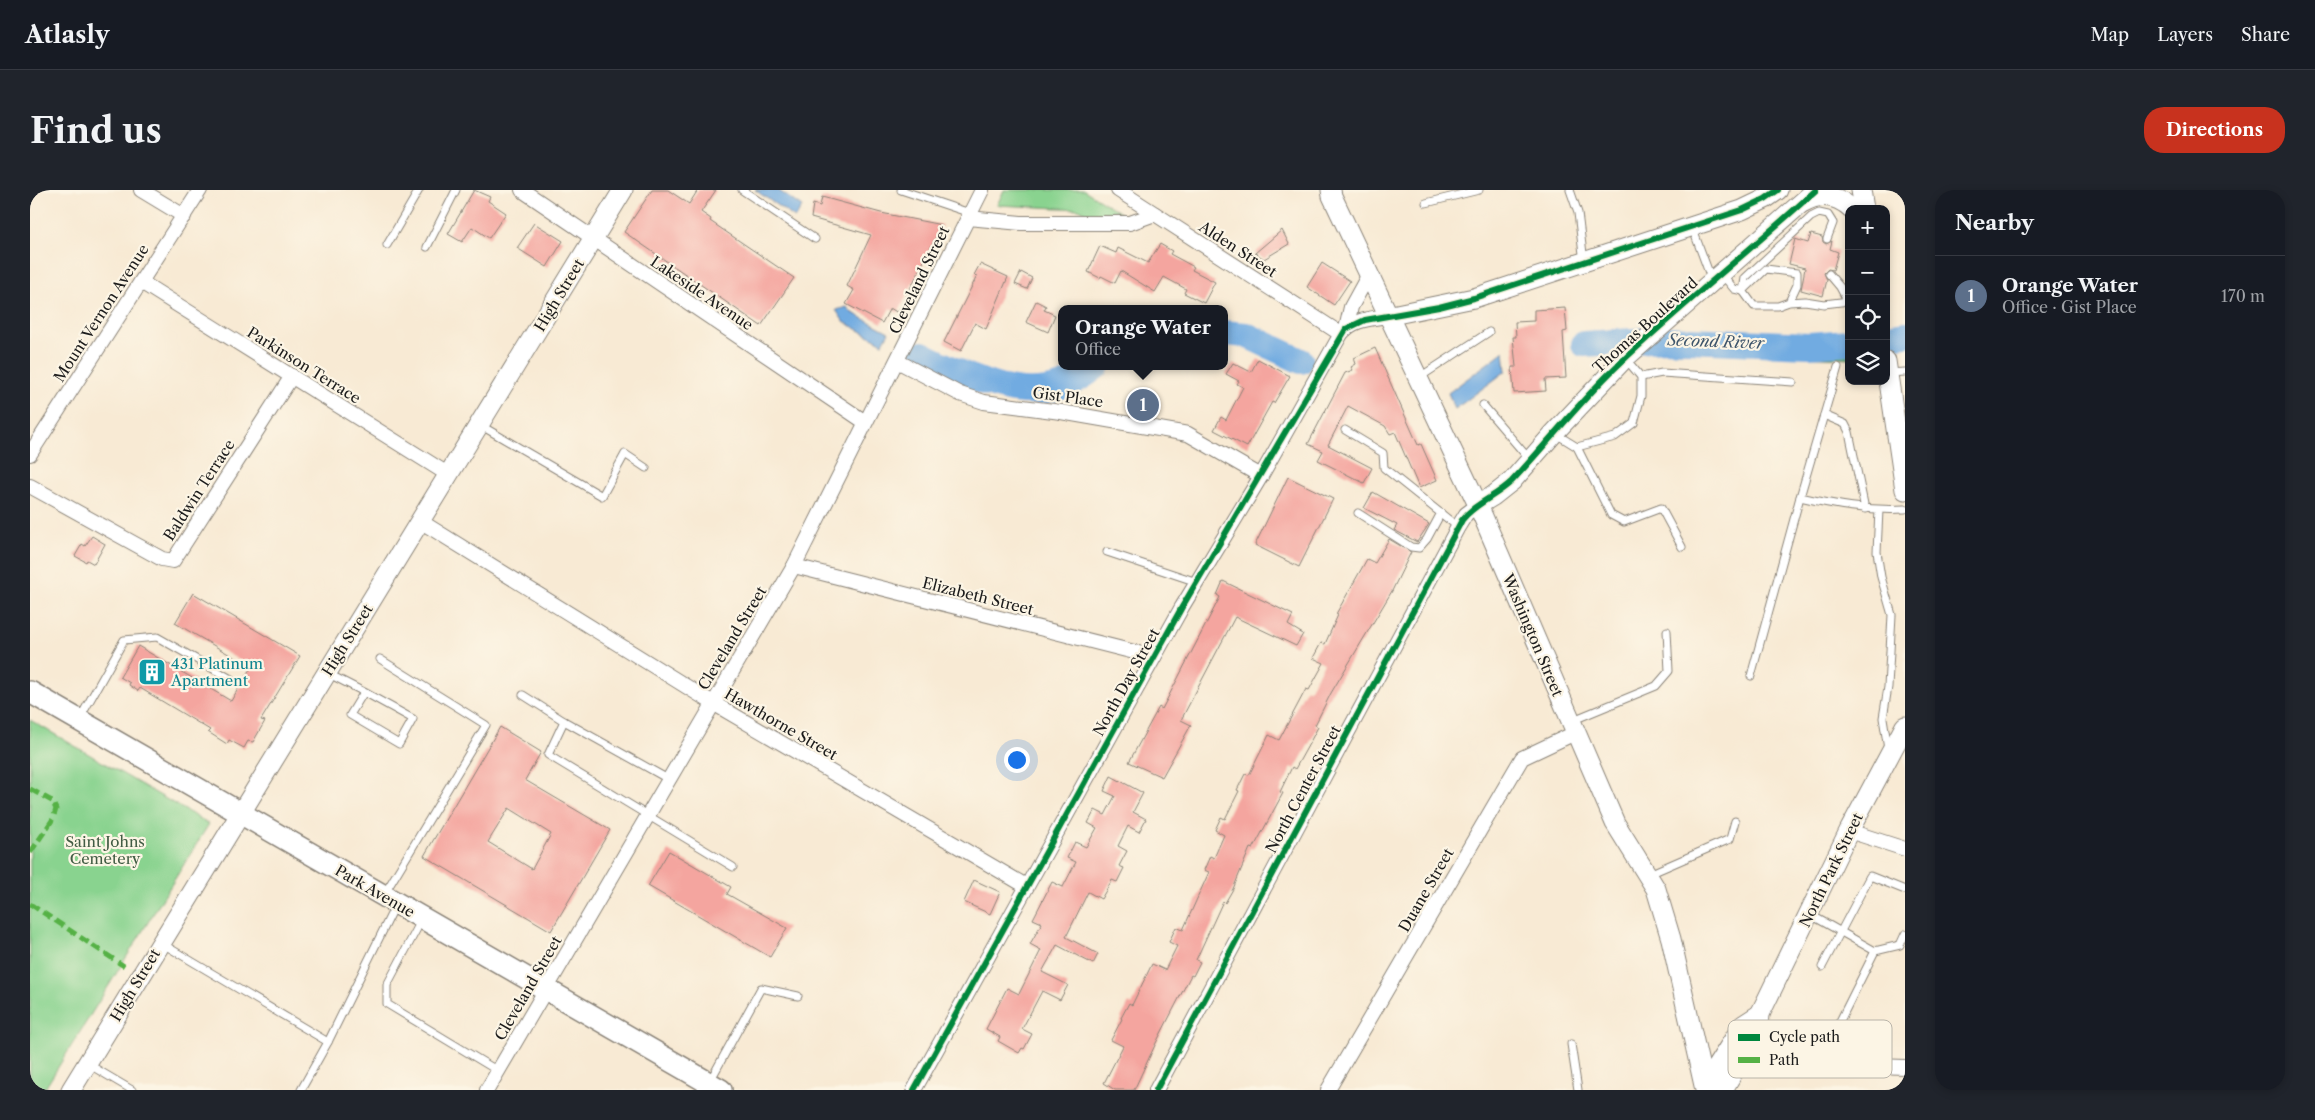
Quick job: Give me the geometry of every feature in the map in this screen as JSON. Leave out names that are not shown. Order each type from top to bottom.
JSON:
[{"type":"main road","name":"High Street","points":[[71,1090],[623,190]]},
{"type":"main road","name":"Washington Street","points":[[1331,190],[1368,276],[1478,505],[1615,822],[1656,889],[1671,939],[1706,1090]]},
{"type":"main road","points":[[1387,316],[1455,303],[1584,262],[1754,204],[1778,190]]},
{"type":"main road","name":"Thomas Boulevard","points":[[1478,505],[1503,489],[1628,356],[1816,190]]},
{"type":"main road","points":[[1862,190],[1864,205]]},
{"type":"main road","points":[[1799,205],[1812,198],[1827,196],[1840,200],[1847,205]]},
{"type":"main road","points":[[1892,368],[1905,490]]},
{"type":"main road","name":"Park Avenue","points":[[30,692],[716,1088]]},
{"type":"main road","name":"North Park Street","points":[[1760,1020],[1760,1014],[1849,831],[1905,726]]},
{"type":"main road","name":"North Park Street","points":[[1751,1020],[1760,1014]]},
{"type":"main road","name":"North Park Street","points":[[1706,1090],[1713,1072],[1728,1048]]},
{"type":"main road","name":"North Park Street","points":[[1718,1090],[1724,1088],[1730,1078]]},
{"type":"street","points":[[141,190],[184,216]]},
{"type":"street","name":"Mount Vernon Avenue","points":[[31,450],[200,190]]},
{"type":"street","name":"Lakeside Avenue","points":[[522,190],[865,422]]},
{"type":"street","name":"Cleveland Street","points":[[487,1090],[794,566],[982,190]]},
{"type":"street","name":"Alden Street","points":[[1118,190],[1343,331]]},
{"type":"street","points":[[969,216],[1021,223],[1105,223],[1138,222],[1155,214]]},
{"type":"street","name":"North Day Street","points":[[914,1090],[1154,657],[1343,331],[1351,307],[1368,276]]},
{"type":"street","name":"Parkinson Terrace","points":[[141,282],[449,475]]},
{"type":"street","points":[[1343,331],[1358,322],[1387,316]]},
{"type":"street","name":"Gist Place","points":[[897,361],[960,394],[984,402],[1061,412],[1188,434],[1260,476]]},
{"type":"street","name":"Baldwin Terrace","points":[[30,486],[162,559],[173,561],[292,376]]},
{"type":"street","name":"North Center Street","points":[[1156,1090],[1458,527],[1466,514],[1478,505]]},
{"type":"street","name":"Hawthorne Street","points":[[420,521],[713,703],[1026,886]]},
{"type":"street","name":"Elizabeth Street","points":[[794,566],[1154,657]]},
{"type":"street","name":"Duane Street","points":[[1328,1090],[1522,758],[1573,727]]},
{"type":"street","points":[[1849,831],[1905,850]]},
{"type":"street","points":[[1892,1066],[1905,1067]]},
{"type":"lane","points":[[387,245],[419,190]]},
{"type":"lane","points":[[427,247],[456,190]]},
{"type":"lane","points":[[742,190],[815,239]]},
{"type":"lane","points":[[901,190],[969,216]]},
{"type":"lane","points":[[1426,204],[1479,190]]},
{"type":"lane","points":[[1570,190],[1578,213],[1584,262]]},
{"type":"lane","points":[[1743,291],[1745,278],[1811,217],[1819,212],[1828,215],[1833,223],[1827,239]]},
{"type":"lane","points":[[1692,226],[1717,277],[1734,289],[1743,291],[1754,306],[1778,306],[1789,302],[1805,301],[1824,304],[1845,301]]},
{"type":"lane","points":[[1743,291],[1766,269],[1797,274],[1797,285],[1789,302]]},
{"type":"lane","points":[[1829,274],[1845,296]]},
{"type":"lane","points":[[1417,379],[1489,332]]},
{"type":"lane","points":[[1577,447],[1615,437],[1634,423],[1641,396],[1641,377],[1628,356]]},
{"type":"lane","points":[[1751,676],[1838,367]]},
{"type":"lane","points":[[1641,377],[1662,373],[1793,382]]},
{"type":"lane","points":[[1483,405],[1530,460]]},
{"type":"lane","points":[[1824,415],[1845,424],[1849,432],[1865,509]]},
{"type":"lane","points":[[480,425],[602,496],[625,454],[646,468]]},
{"type":"lane","points":[[1345,430],[1383,453],[1384,468],[1458,527]]},
{"type":"lane","points":[[1554,433],[1577,447],[1611,514],[1624,522],[1661,508],[1682,546]]},
{"type":"lane","points":[[1800,497],[1849,508],[1879,510],[1905,508]]},
{"type":"lane","points":[[1879,510],[1877,552],[1881,577],[1892,615],[1888,687],[1883,718],[1889,756]]},
{"type":"lane","points":[[1358,513],[1412,547],[1419,548],[1427,539],[1440,513]]},
{"type":"lane","points":[[1107,552],[1197,582]]},
{"type":"lane","points":[[1573,727],[1656,686],[1669,671],[1667,631]]},
{"type":"lane","points":[[78,720],[124,640],[157,637],[231,679]]},
{"type":"lane","points":[[301,1090],[328,1042],[390,899],[486,725],[380,659]]},
{"type":"lane","points":[[327,672],[364,692],[413,719],[399,744],[350,716],[364,692]]},
{"type":"lane","points":[[523,695],[564,721],[668,779]]},
{"type":"lane","points":[[564,721],[548,755],[733,867]]},
{"type":"lane","points":[[1647,875],[1730,840],[1735,821]]},
{"type":"lane","points":[[1822,967],[1870,876],[1905,890]]},
{"type":"lane","points":[[1810,914],[1875,951],[1900,945],[1905,934]]},
{"type":"lane","points":[[422,918],[387,985],[387,1004],[498,1071]]},
{"type":"lane","points":[[161,942],[328,1042]]},
{"type":"lane","points":[[1840,1020],[1875,951]]},
{"type":"lane","points":[[716,1088],[761,988],[798,996]]},
{"type":"lane","points":[[1571,1044],[1578,1090]]},
{"type":"lane","points":[[87,1064],[132,1090]]},
{"type":"green space","points":[[1004,190],[1084,190],[1121,213],[1089,215],[1079,209],[997,205]]},
{"type":"green space","points":[[1676,332],[1845,333],[1845,358],[1658,351]]},
{"type":"green space","name":"Saint Johns Cemetery","points":[[30,720],[209,824],[44,1090],[30,1090]]},
{"type":"water","points":[[755,190],[778,190],[802,207],[795,218]]},
{"type":"water","points":[[847,307],[851,312],[889,332],[883,343],[844,322],[836,310]]},
{"type":"water","points":[[1504,351],[1506,371],[1455,409],[1448,393]]},
{"type":"building","points":[[474,190],[490,197],[488,201],[506,213],[489,238],[472,227],[462,242],[448,234]]},
{"type":"building","points":[[652,190],[668,190],[689,204],[698,190],[716,190],[701,212],[711,219],[710,221],[794,278],[761,326],[624,232]]},
{"type":"building","points":[[822,197],[881,213],[942,225],[898,313],[890,308],[882,323],[846,304],[854,290],[847,286],[871,235],[811,218],[813,204],[820,206]]},
{"type":"building","points":[[534,223],[563,241],[547,267],[517,248]]},
{"type":"building","points":[[1282,230],[1289,244],[1264,259],[1255,253]]},
{"type":"building","points":[[1811,234],[1822,237],[1823,242],[1826,244],[1832,241],[1830,249],[1838,252],[1833,270],[1828,269],[1824,273],[1827,280],[1823,296],[1801,290],[1805,268],[1789,264],[1795,239],[1808,243]]},
{"type":"building","points":[[1160,244],[1172,251],[1170,254],[1194,267],[1192,270],[1215,282],[1204,303],[1184,293],[1186,289],[1164,277],[1155,292],[1121,271],[1115,283],[1088,272],[1100,246],[1116,253],[1118,248],[1148,263]]},
{"type":"building","points":[[1322,263],[1350,281],[1334,305],[1307,287]]},
{"type":"building","points":[[980,264],[1008,277],[986,329],[975,323],[961,351],[944,342],[977,276],[974,275]]},
{"type":"building","points":[[1021,272],[1032,278],[1027,289],[1015,284]]},
{"type":"building","points":[[1036,301],[1046,306],[1044,310],[1055,315],[1048,332],[1026,322]]},
{"type":"building","points":[[1565,308],[1567,331],[1563,332],[1566,378],[1545,379],[1546,391],[1514,393],[1512,367],[1516,367],[1513,337],[1516,337],[1515,322],[1534,321],[1534,310]]},
{"type":"building","points":[[1375,348],[1418,445],[1421,444],[1437,480],[1419,488],[1395,432],[1390,434],[1385,426],[1348,406],[1328,445],[1372,468],[1364,483],[1318,460],[1323,451],[1308,444],[1345,373],[1353,370],[1351,367],[1356,364],[1354,358]]},
{"type":"building","points":[[1258,359],[1290,376],[1274,403],[1272,402],[1247,447],[1214,430],[1221,417],[1226,420],[1243,387],[1237,384],[1239,381],[1226,374],[1233,363],[1251,372]]},
{"type":"building","points":[[1288,477],[1333,499],[1299,567],[1255,545]]},
{"type":"building","points":[[1373,492],[1429,524],[1417,542],[1394,530],[1397,525],[1364,508]]},
{"type":"building","points":[[92,536],[105,544],[94,564],[75,556],[82,544],[85,546]]},
{"type":"building","points":[[1389,539],[1411,552],[1392,591],[1331,693],[1315,725],[1318,727],[1295,769],[1292,767],[1280,792],[1283,793],[1253,849],[1250,848],[1233,889],[1225,903],[1223,901],[1196,960],[1200,962],[1193,976],[1191,975],[1134,1090],[1115,1090],[1104,1083],[1123,1046],[1111,1040],[1121,1018],[1129,1003],[1132,1005],[1152,964],[1165,970],[1177,946],[1169,942],[1176,927],[1183,930],[1209,872],[1204,870],[1210,856],[1214,858],[1224,835],[1215,830],[1221,817],[1225,819],[1245,774],[1249,775],[1269,735],[1279,740],[1306,689],[1309,690],[1324,663],[1313,658],[1321,643],[1325,644],[1338,615],[1336,614],[1367,559],[1375,563]]},
{"type":"building","points":[[1223,581],[1293,615],[1288,625],[1303,634],[1296,646],[1235,617],[1181,720],[1191,725],[1162,777],[1129,762],[1159,707],[1162,709],[1220,597],[1217,595]]},
{"type":"building","name":"431 Platinum Apartment","points":[[193,593],[300,656],[261,720],[265,721],[253,742],[248,741],[244,748],[229,740],[227,744],[208,732],[210,730],[140,688],[138,691],[120,677],[138,646],[231,701],[251,667],[175,623]]},
{"type":"building","points":[[500,727],[541,752],[525,780],[610,830],[551,931],[424,856]],"holes":[[[509,808],[551,834],[532,869],[488,842]]]},
{"type":"building","points":[[1111,776],[1143,793],[1133,812],[1146,819],[1139,832],[1128,826],[1118,846],[1127,851],[1119,866],[1124,868],[1117,882],[1112,880],[1101,899],[1088,892],[1066,937],[1098,954],[1093,964],[1057,945],[1042,972],[1068,985],[1060,1000],[1042,991],[1022,1029],[1032,1034],[1024,1049],[1022,1048],[1019,1053],[998,1041],[1000,1037],[986,1029],[1007,988],[1019,994],[1041,950],[1030,944],[1042,923],[1033,919],[1052,882],[1063,887],[1076,862],[1067,858],[1075,842],[1086,847],[1097,828],[1088,823],[1095,810],[1105,815],[1115,796],[1104,791]]},
{"type":"building","points":[[669,851],[731,887],[727,894],[787,928],[770,957],[648,886]]},
{"type":"building","points":[[974,880],[1000,892],[990,914],[964,902]]},
{"type":"waterway","name":"Second River","points":[[1228,333],[1246,335],[1301,361]]},
{"type":"waterway","name":"Second River","points":[[1890,336],[1905,334]]},
{"type":"waterway","name":"Second River","points":[[1584,344],[1665,339],[1809,345],[1845,342]]},
{"type":"waterway","name":"Second River","points":[[922,354],[966,375],[1009,389],[1031,391],[1053,389],[1075,381],[1091,370]]},
{"type":"marked path","points":[[30,789],[52,801],[56,809],[53,819],[30,853]]},
{"type":"marked path","points":[[30,904],[124,966]]},
{"type":"cycle path","points":[[914,1090],[1182,607],[1346,329],[1365,320],[1439,307],[1474,298],[1742,210],[1765,199],[1778,190]]},
{"type":"cycle path","points":[[1156,1090],[1462,520],[1473,509],[1512,481],[1590,394],[1641,343],[1816,190]]},
{"type":"place","name":"Orange Water","points":[[1143,405]]},
{"type":"place","name":"431 Platinum Apartment","points":[[152,672]]}]
